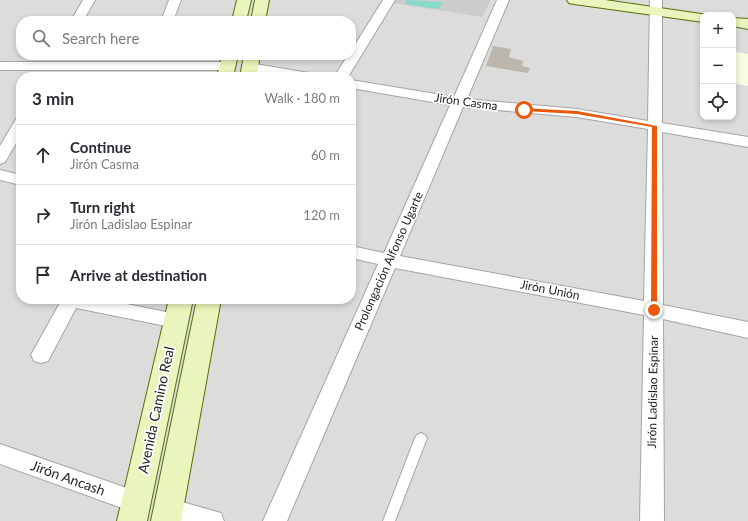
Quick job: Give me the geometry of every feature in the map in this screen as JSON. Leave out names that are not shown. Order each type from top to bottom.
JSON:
[{"type":"main road","points":[[240,16],[244,0]]},
{"type":"main road","points":[[259,16],[262,0]]},
{"type":"main road","points":[[574,0],[656,6],[700,17]]},
{"type":"main road","points":[[736,22],[748,24]]},
{"type":"main road","points":[[167,515],[208,304]]},
{"type":"main road","name":"Avenida Camino Real","points":[[134,512],[178,310]]},
{"type":"street","points":[[80,16],[89,0]]},
{"type":"street","points":[[169,16],[175,0]]},
{"type":"street","points":[[356,53],[389,0]]},
{"type":"street","name":"Prolongación Alfonso Ugarte","points":[[275,521],[503,0]]},
{"type":"street","name":"Jirón Ladislao Espinar","points":[[652,521],[656,6]]},
{"type":"street","points":[[344,72],[352,60]]},
{"type":"street","points":[[0,66],[228,66]]},
{"type":"street","points":[[250,66],[282,72]]},
{"type":"street","name":"Jirón Casma","points":[[356,85],[458,102],[524,110],[577,113],[748,142]]},
{"type":"street","points":[[0,159],[16,131]]},
{"type":"street","points":[[0,175],[16,179]]},
{"type":"street","name":"Jirón Unión","points":[[356,253],[654,310],[748,330]]},
{"type":"street","points":[[41,355],[68,304]]},
{"type":"street","points":[[120,304],[178,310]]},
{"type":"street","name":"Jirón Ancash","points":[[0,454],[134,512]]},
{"type":"street","points":[[167,515],[212,521]]},
{"type":"lane","points":[[389,521],[421,438]]},
{"type":"shaded area","points":[[0,0],[748,0],[748,521],[0,521]]},
{"type":"shaded area","points":[[395,0],[491,0],[482,17],[393,3]]},
{"type":"shaded area","points":[[407,0],[443,2],[438,9],[404,4]]},
{"type":"shaded area","points":[[736,52],[748,54],[748,86],[736,84]]},
{"type":"building","points":[[493,46],[511,49],[509,57],[523,61],[522,66],[530,68],[528,73],[486,66]]},
{"type":"route","points":[[524,110],[577,113],[655,126],[654,310]]}]
